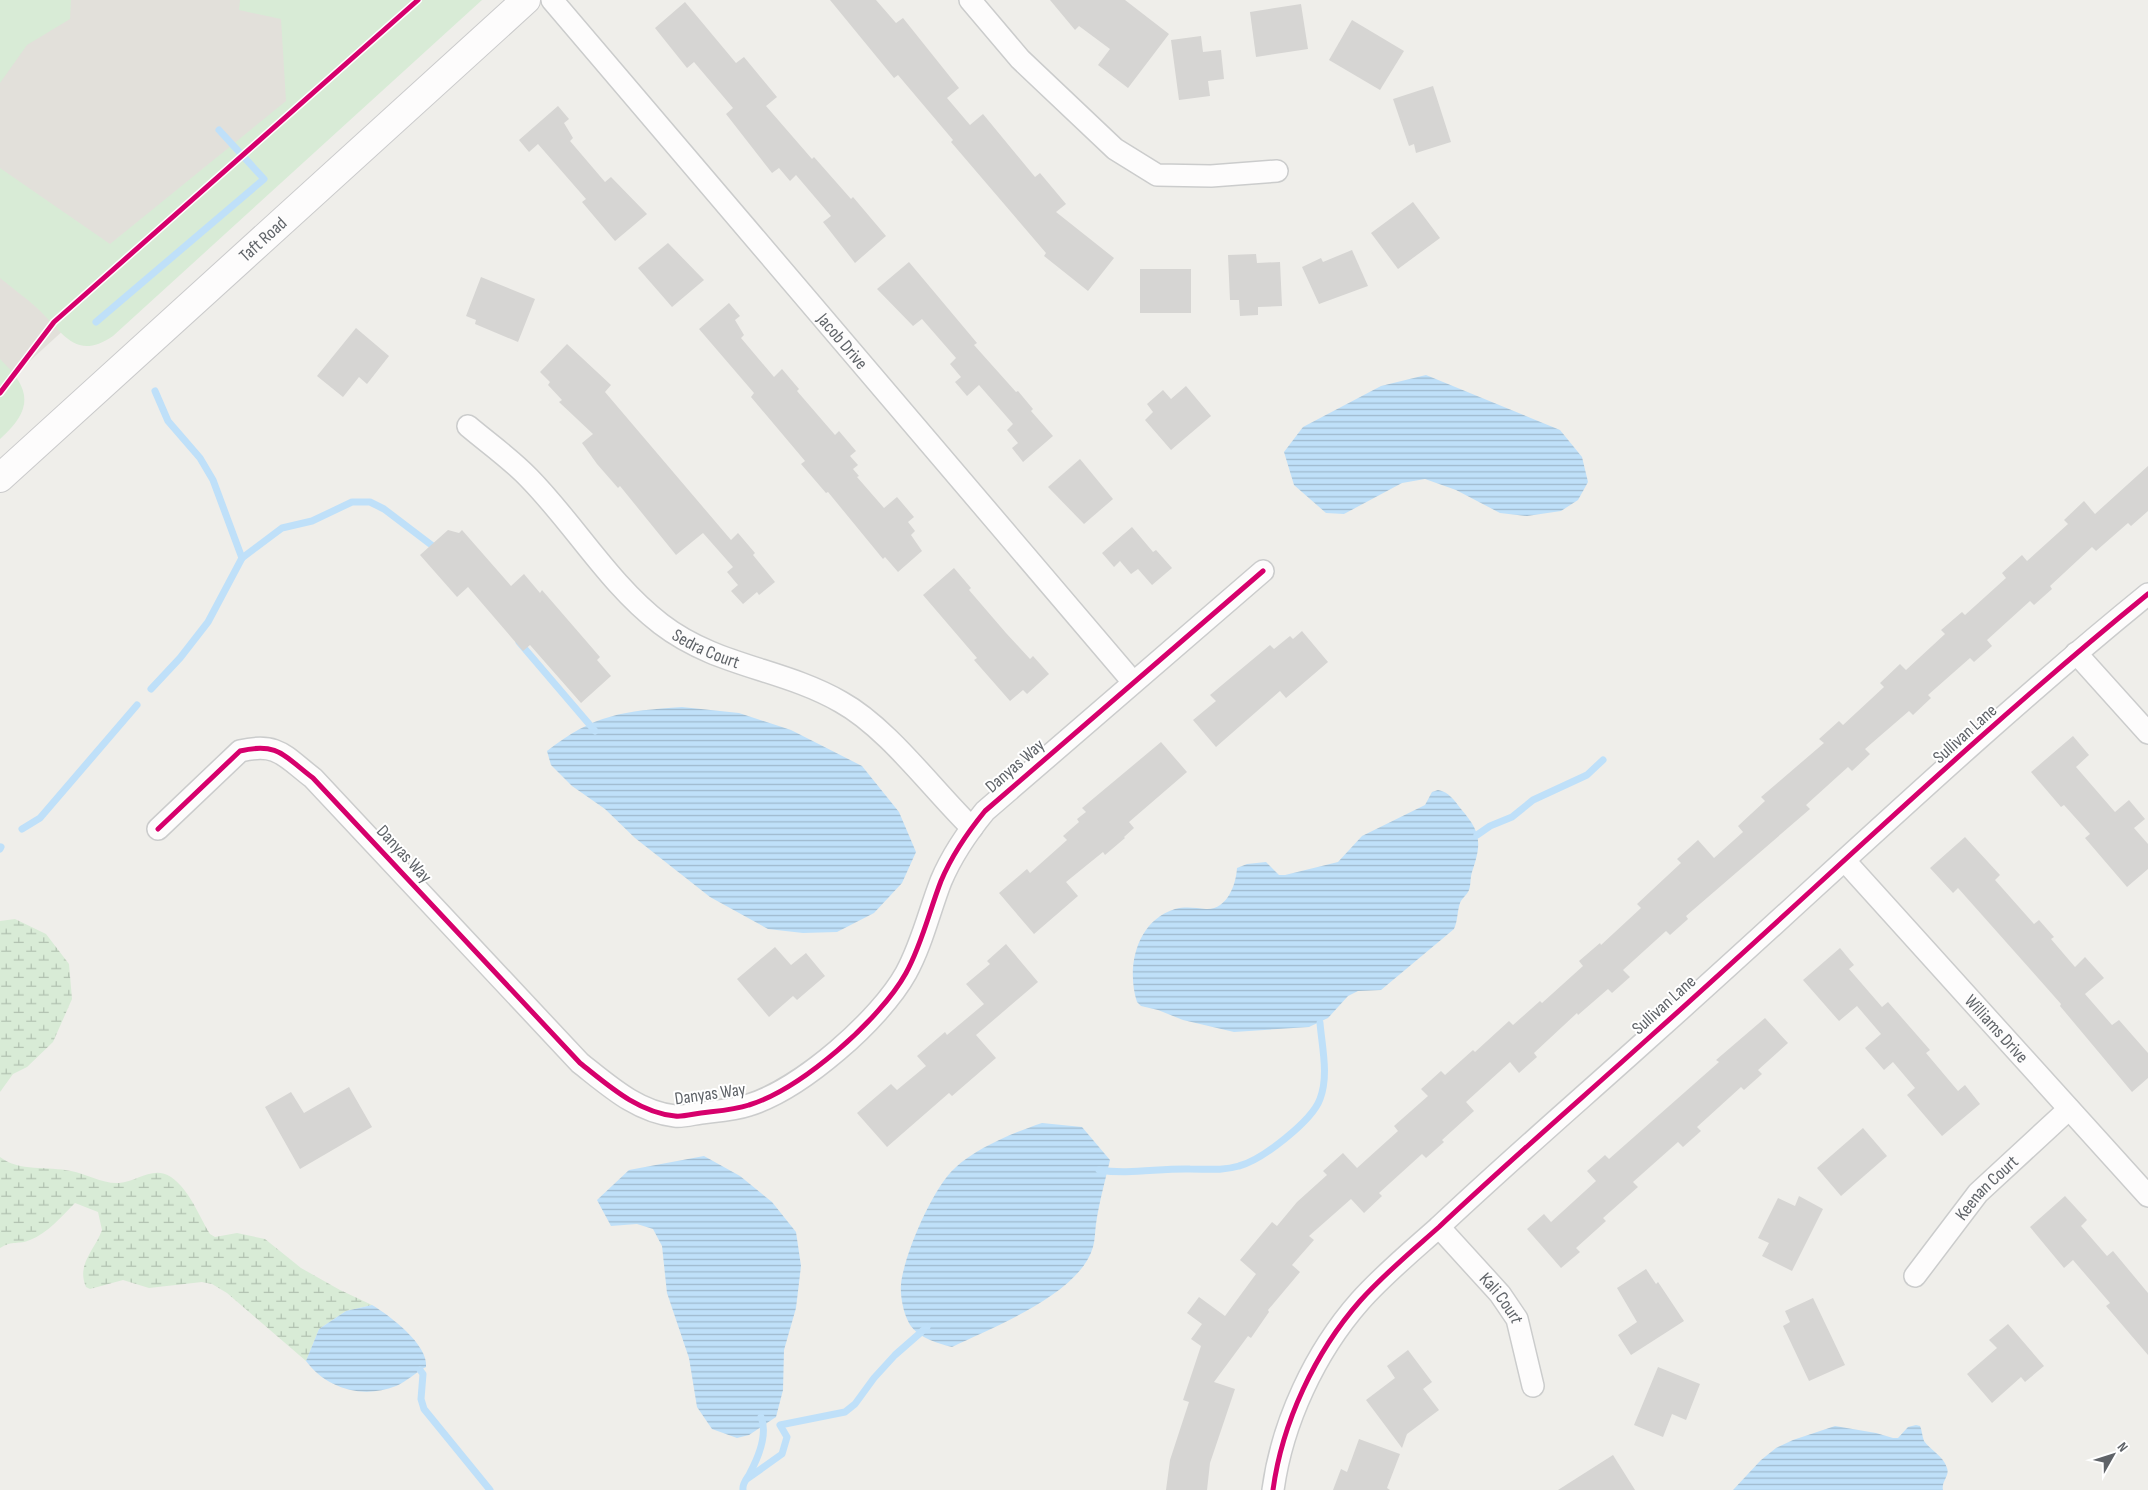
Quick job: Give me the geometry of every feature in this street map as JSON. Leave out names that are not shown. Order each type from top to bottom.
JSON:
[{"type":"street","name":"Taft Road","points":[[0,478],[526,0]]},
{"type":"street","name":"Jacob Drive","points":[[552,0],[1133,682]]},
{"type":"street","points":[[970,0],[1020,59],[1115,149],[1157,175],[1211,176],[1277,171]]},
{"type":"street","name":"Sedra Court","points":[[468,426],[528,478],[616,579],[661,624],[693,645],[727,660],[790,679],[842,702],[866,718],[886,737],[972,828]]},
{"type":"street","name":"Danyas Way","points":[[158,829],[240,752],[257,747],[274,748],[312,778],[580,1063],[618,1094],[644,1108],[675,1116],[750,1105],[782,1090],[813,1070],[861,1029],[889,997],[905,975],[918,950],[941,880],[962,839],[995,801],[1263,571]]},
{"type":"street","name":"Sullivan Lane","points":[[1273,1490],[1276,1470],[1285,1439],[1301,1395],[1327,1344],[1360,1301],[1484,1183],[1845,862],[2076,652],[2148,594]]},
{"type":"street","points":[[2076,652],[2148,733]]},
{"type":"street","name":"Williams Drive","points":[[1845,862],[2148,1196]]},
{"type":"street","name":"Keenan Court","points":[[1915,1276],[1978,1193],[2069,1109]]},
{"type":"street","name":"Kali Court","points":[[1438,1227],[1500,1294],[1517,1319],[1533,1386]]},
{"type":"shaded area","points":[[0,0],[427,0],[0,388]]},
{"type":"green space","points":[[0,0],[71,0],[70,19],[27,45],[0,83]]},
{"type":"green space","points":[[240,0],[482,0],[113,336],[89,346],[79,345],[70,341],[37,308],[0,278],[0,168],[110,244],[286,101],[281,19],[239,10]]},
{"type":"green space","points":[[0,359],[18,380],[23,390],[24,399],[23,409],[18,418],[0,439]]},
{"type":"green space","points":[[15,919],[46,934],[69,964],[72,999],[53,1042],[27,1067],[13,1074],[0,1092],[0,921]]},
{"type":"green space","points":[[0,1157],[16,1165],[77,1172],[113,1183],[126,1182],[151,1173],[164,1174],[171,1177],[183,1188],[210,1234],[215,1237],[237,1233],[265,1239],[301,1268],[372,1305],[346,1311],[319,1329],[306,1361],[227,1293],[212,1284],[202,1282],[149,1288],[123,1280],[90,1289],[86,1287],[83,1271],[102,1230],[98,1212],[75,1203],[54,1224],[37,1237],[8,1244],[0,1248]]},
{"type":"water","points":[[1426,375],[1560,430],[1582,457],[1588,482],[1578,500],[1561,511],[1527,516],[1500,513],[1456,490],[1425,479],[1402,483],[1344,514],[1326,513],[1294,485],[1284,452],[1303,427],[1381,386]]},
{"type":"water","points":[[682,707],[739,713],[791,730],[862,766],[899,812],[916,852],[902,883],[874,913],[837,932],[803,933],[768,929],[710,897],[635,838],[605,809],[572,786],[551,765],[547,751],[580,729],[595,722],[643,710]]},
{"type":"water","points":[[1438,790],[1454,800],[1473,824],[1476,831],[1478,845],[1471,874],[1470,888],[1460,903],[1454,929],[1381,990],[1358,991],[1348,996],[1328,1018],[1309,1027],[1234,1032],[1183,1020],[1158,1010],[1141,1006],[1137,1002],[1133,975],[1137,947],[1151,924],[1162,915],[1179,908],[1206,909],[1220,905],[1225,901],[1232,889],[1237,868],[1247,864],[1266,862],[1279,875],[1285,875],[1338,862],[1362,836],[1425,805],[1432,792]]},
{"type":"water","points":[[1042,1123],[1082,1127],[1110,1160],[1099,1208],[1094,1244],[1085,1264],[1071,1280],[1033,1307],[952,1347],[940,1344],[921,1335],[911,1327],[908,1321],[901,1298],[901,1284],[908,1256],[929,1205],[946,1177],[964,1161],[996,1141]]},
{"type":"water","points":[[704,1156],[740,1176],[772,1202],[796,1232],[801,1266],[796,1308],[784,1350],[783,1390],[776,1417],[749,1435],[737,1438],[712,1429],[697,1407],[689,1358],[667,1293],[662,1246],[653,1229],[637,1224],[611,1226],[597,1200],[629,1170]]},
{"type":"water","points":[[372,1305],[397,1323],[415,1340],[425,1358],[426,1367],[396,1386],[371,1392],[347,1389],[324,1379],[306,1361],[319,1329],[346,1311]]},
{"type":"water","points":[[1835,1426],[1898,1438],[1908,1427],[1920,1426],[1924,1441],[1940,1456],[1948,1471],[1943,1484],[1943,1490],[1733,1490],[1761,1460],[1776,1448],[1793,1440]]},
{"type":"building","points":[[830,0],[876,0],[896,23],[903,18],[959,88],[947,98],[970,125],[983,114],[1035,177],[1040,173],[1066,204],[1056,212],[1114,258],[1088,291],[1044,256],[1046,253],[951,142],[953,140],[898,75],[894,78]]},
{"type":"building","points":[[1050,0],[1125,0],[1169,34],[1128,88],[1098,65],[1110,49],[1079,26],[1075,30]]},
{"type":"building","points":[[685,2],[736,63],[744,57],[777,97],[766,106],[812,159],[814,157],[851,199],[853,197],[886,236],[855,263],[823,222],[831,216],[796,175],[790,181],[779,168],[772,173],[726,114],[733,108],[694,62],[687,68],[655,28]]},
{"type":"building","points":[[1301,4],[1308,49],[1256,57],[1250,12]]},
{"type":"building","points":[[1352,20],[1404,51],[1380,90],[1329,60]]},
{"type":"building","points":[[1201,36],[1203,52],[1221,50],[1224,79],[1208,81],[1210,96],[1179,100],[1171,40]]},
{"type":"building","points":[[1433,86],[1451,142],[1416,153],[1414,144],[1409,146],[1393,99]]},
{"type":"building","points":[[558,106],[569,119],[564,123],[573,138],[570,141],[605,182],[611,177],[647,214],[615,241],[582,202],[586,199],[538,144],[529,152],[519,140]]},
{"type":"building","points":[[1413,202],[1440,238],[1398,269],[1371,233]]},
{"type":"building","points":[[668,243],[704,280],[672,307],[638,268]]},
{"type":"building","points":[[1352,250],[1368,286],[1319,304],[1302,267],[1321,258],[1323,262]]},
{"type":"building","points":[[1256,254],[1257,263],[1280,262],[1282,306],[1258,307],[1258,315],[1240,316],[1239,300],[1230,300],[1228,255]]},
{"type":"building","points":[[909,262],[977,343],[974,345],[1016,392],[1018,391],[1033,409],[1031,411],[1053,436],[1023,462],[1012,448],[1018,443],[1007,430],[1013,424],[979,385],[967,396],[955,382],[961,377],[950,364],[956,358],[922,319],[913,326],[877,289]]},
{"type":"building","points":[[1140,269],[1191,269],[1191,313],[1140,313]]},
{"type":"building","points":[[481,277],[535,299],[518,342],[475,324],[476,320],[466,316]]},
{"type":"building","points":[[729,303],[740,316],[735,320],[744,335],[741,338],[774,377],[782,369],[799,389],[797,391],[835,435],[839,431],[856,451],[850,456],[858,465],[853,469],[859,476],[857,477],[884,508],[897,497],[914,517],[908,522],[915,531],[911,535],[922,551],[898,572],[885,557],[883,559],[828,492],[826,493],[801,464],[805,461],[751,397],[754,393],[699,329]]},
{"type":"building","points":[[356,328],[389,356],[367,384],[359,377],[343,397],[317,376]]},
{"type":"building","points":[[567,344],[611,385],[605,392],[731,540],[738,533],[755,553],[753,555],[775,582],[759,595],[757,592],[743,604],[731,591],[738,585],[727,572],[733,567],[703,533],[676,555],[620,486],[618,488],[597,464],[582,443],[593,434],[559,402],[562,400],[548,385],[550,382],[540,372]]},
{"type":"building","points":[[1186,386],[1211,416],[1171,450],[1145,420],[1153,412],[1147,404],[1163,390],[1171,399]]},
{"type":"building","points":[[1080,459],[1113,499],[1084,524],[1048,487]]},
{"type":"building","points":[[2148,466],[2148,511],[2131,526],[2128,523],[2096,551],[2092,547],[2050,586],[2052,589],[2034,605],[2030,601],[1987,640],[1992,646],[1974,662],[1970,658],[1928,695],[1931,698],[1913,715],[1909,711],[1865,749],[1870,754],[1852,771],[1848,767],[1806,805],[1810,809],[1686,916],[1688,919],[1670,935],[1666,931],[1623,970],[1630,977],[1612,993],[1608,989],[1578,1015],[1577,1013],[1534,1053],[1537,1057],[1519,1073],[1510,1062],[1466,1102],[1474,1111],[1442,1140],[1444,1142],[1426,1158],[1422,1154],[1379,1193],[1382,1196],[1364,1213],[1351,1199],[1309,1236],[1314,1240],[1292,1265],[1300,1272],[1268,1310],[1269,1312],[1251,1338],[1248,1336],[1214,1382],[1235,1389],[1210,1463],[1207,1490],[1166,1490],[1170,1460],[1189,1402],[1183,1400],[1201,1346],[1191,1339],[1202,1324],[1187,1313],[1199,1297],[1225,1316],[1256,1274],[1240,1260],[1272,1222],[1277,1226],[1297,1202],[1327,1175],[1323,1171],[1343,1153],[1357,1168],[1398,1131],[1394,1126],[1428,1096],[1421,1089],[1441,1071],[1445,1075],[1473,1050],[1475,1052],[1509,1021],[1513,1025],[1540,1001],[1542,1003],[1583,966],[1579,961],[1600,943],[1601,945],[1641,908],[1637,904],[1681,863],[1677,859],[1698,840],[1714,858],[1743,832],[1738,826],[1765,801],[1761,797],[1824,743],[1819,739],[1839,721],[1843,725],[1884,687],[1880,683],[1900,664],[1906,670],[1945,634],[1941,630],[1962,612],[1965,615],[2006,578],[2002,573],[2022,555],[2027,561],[2068,524],[2064,520],[2084,501],[2095,514]]},
{"type":"building","points":[[1132,527],[1153,552],[1156,550],[1172,568],[1152,585],[1138,569],[1131,574],[1120,561],[1114,567],[1102,553]]},
{"type":"building","points":[[448,530],[459,533],[462,530],[511,586],[524,574],[540,593],[542,590],[600,657],[597,660],[611,676],[581,703],[530,645],[523,651],[468,587],[457,597],[420,555]]},
{"type":"building","points":[[954,568],[971,588],[969,590],[1006,633],[1030,659],[1033,656],[1049,674],[1027,694],[1023,690],[1010,701],[974,660],[977,658],[923,595]]},
{"type":"building","points":[[1302,631],[1328,662],[1286,698],[1280,691],[1216,747],[1193,720],[1216,701],[1210,695],[1270,645],[1274,649],[1290,636],[1293,639]]},
{"type":"building","points":[[2073,736],[2089,755],[2076,767],[2115,812],[2129,800],[2145,819],[2134,828],[2148,844],[2148,869],[2127,887],[2085,838],[2090,834],[2064,805],[2061,807],[2031,772]]},
{"type":"building","points":[[1161,742],[1187,772],[1129,822],[1134,828],[1125,838],[1105,855],[1103,852],[1066,882],[1078,896],[1034,934],[999,893],[1027,869],[1030,873],[1067,840],[1063,836],[1079,822],[1077,819],[1086,812],[1082,808]]},
{"type":"building","points":[[1965,837],[2000,875],[1995,880],[2034,924],[2039,920],[2054,937],[2051,939],[2075,967],[2085,957],[2104,978],[2085,994],[2112,1025],[2119,1020],[2148,1053],[2148,1078],[2132,1092],[2060,1006],[2061,1004],[1958,888],[1953,893],[1930,868]]},
{"type":"building","points":[[1006,944],[1038,982],[976,1035],[996,1058],[952,1096],[949,1093],[887,1147],[857,1113],[891,1084],[897,1090],[926,1066],[917,1056],[945,1032],[947,1035],[984,1004],[966,984],[990,964],[987,961]]},
{"type":"building","points":[[775,947],[791,965],[806,953],[825,976],[797,1000],[793,996],[769,1017],[737,979]]},
{"type":"building","points":[[1840,948],[1854,965],[1849,969],[1882,1007],[1888,1002],[1930,1050],[1926,1053],[1958,1091],[1965,1085],[1980,1104],[1942,1136],[1907,1095],[1915,1088],[1893,1062],[1884,1070],[1865,1048],[1881,1034],[1857,1006],[1839,1021],[1803,980]]},
{"type":"building","points":[[1765,1018],[1788,1043],[1758,1070],[1762,1074],[1744,1090],[1741,1087],[1697,1127],[1701,1131],[1683,1147],[1678,1142],[1633,1182],[1638,1187],[1603,1218],[1606,1221],[1576,1248],[1580,1252],[1561,1268],[1527,1229],[1544,1214],[1551,1222],[1596,1181],[1587,1171],[1605,1155],[1609,1159],[1719,1062],[1716,1060]]},
{"type":"building","points":[[349,1087],[372,1127],[300,1169],[265,1107],[291,1092],[304,1113]]},
{"type":"building","points":[[1863,1128],[1887,1156],[1841,1196],[1817,1168]]},
{"type":"building","points":[[1799,1196],[1823,1209],[1792,1271],[1762,1256],[1769,1243],[1758,1238],[1778,1198],[1795,1206]]},
{"type":"building","points":[[2065,1196],[2087,1220],[2081,1226],[2107,1256],[2113,1251],[2148,1293],[2148,1355],[2106,1306],[2110,1303],[2073,1260],[2064,1268],[2030,1227]]},
{"type":"building","points":[[1646,1269],[1656,1284],[1658,1282],[1684,1321],[1631,1355],[1618,1335],[1637,1322],[1617,1288]]},
{"type":"building","points":[[1813,1298],[1845,1365],[1809,1381],[1783,1326],[1790,1322],[1785,1311]]},
{"type":"building","points":[[2008,1324],[2044,1366],[2025,1382],[2021,1377],[1992,1403],[1967,1374],[1997,1348],[1989,1340]]},
{"type":"building","points":[[1408,1350],[1432,1382],[1423,1389],[1439,1410],[1407,1434],[1402,1448],[1366,1400],[1395,1378],[1387,1366]]},
{"type":"building","points":[[1658,1367],[1700,1384],[1686,1420],[1672,1414],[1663,1437],[1634,1425]]},
{"type":"building","points":[[1359,1439],[1400,1454],[1387,1488],[1390,1490],[1333,1490],[1341,1469],[1347,1472]]},
{"type":"building","points":[[1613,1455],[1635,1490],[1558,1490]]},
{"type":"waterway","points":[[96,322],[264,179],[219,130]]},
{"type":"waterway","points":[[155,391],[168,421],[200,458],[213,480],[242,558]]},
{"type":"waterway","points":[[151,689],[180,658],[208,622],[242,558],[282,528],[312,521],[352,502],[370,502],[384,509],[438,550]]},
{"type":"waterway","points":[[519,642],[595,731]]},
{"type":"waterway","points":[[22,829],[40,818],[137,705]]},
{"type":"waterway","points":[[1477,835],[1490,826],[1512,817],[1533,800],[1587,775],[1603,760]]},
{"type":"waterway","points":[[1099,1170],[1122,1172],[1227,1169],[1249,1162],[1273,1148],[1307,1118],[1320,1099],[1324,1081],[1320,1023]]},
{"type":"waterway","points":[[747,1479],[782,1454],[787,1437],[780,1425],[845,1412],[855,1404],[874,1378],[895,1355],[927,1327]]},
{"type":"waterway","points":[[420,1370],[423,1374],[421,1399],[424,1409],[490,1490]]},
{"type":"waterway","points":[[743,1490],[744,1483],[762,1445],[764,1431],[761,1417]]},
{"type":"cycle path","points":[[0,393],[54,322],[418,0]]},
{"type":"cycle path","points":[[158,829],[240,751],[263,748],[280,753],[313,778],[580,1063],[601,1080],[624,1096],[648,1109],[675,1116],[737,1108],[770,1097],[792,1084],[815,1069],[859,1031],[894,992],[906,973],[917,951],[945,871],[960,844],[985,811],[1263,571]]},
{"type":"cycle path","points":[[1273,1490],[1284,1439],[1303,1390],[1329,1343],[1344,1321],[1369,1291],[1959,756],[2148,594]]}]
